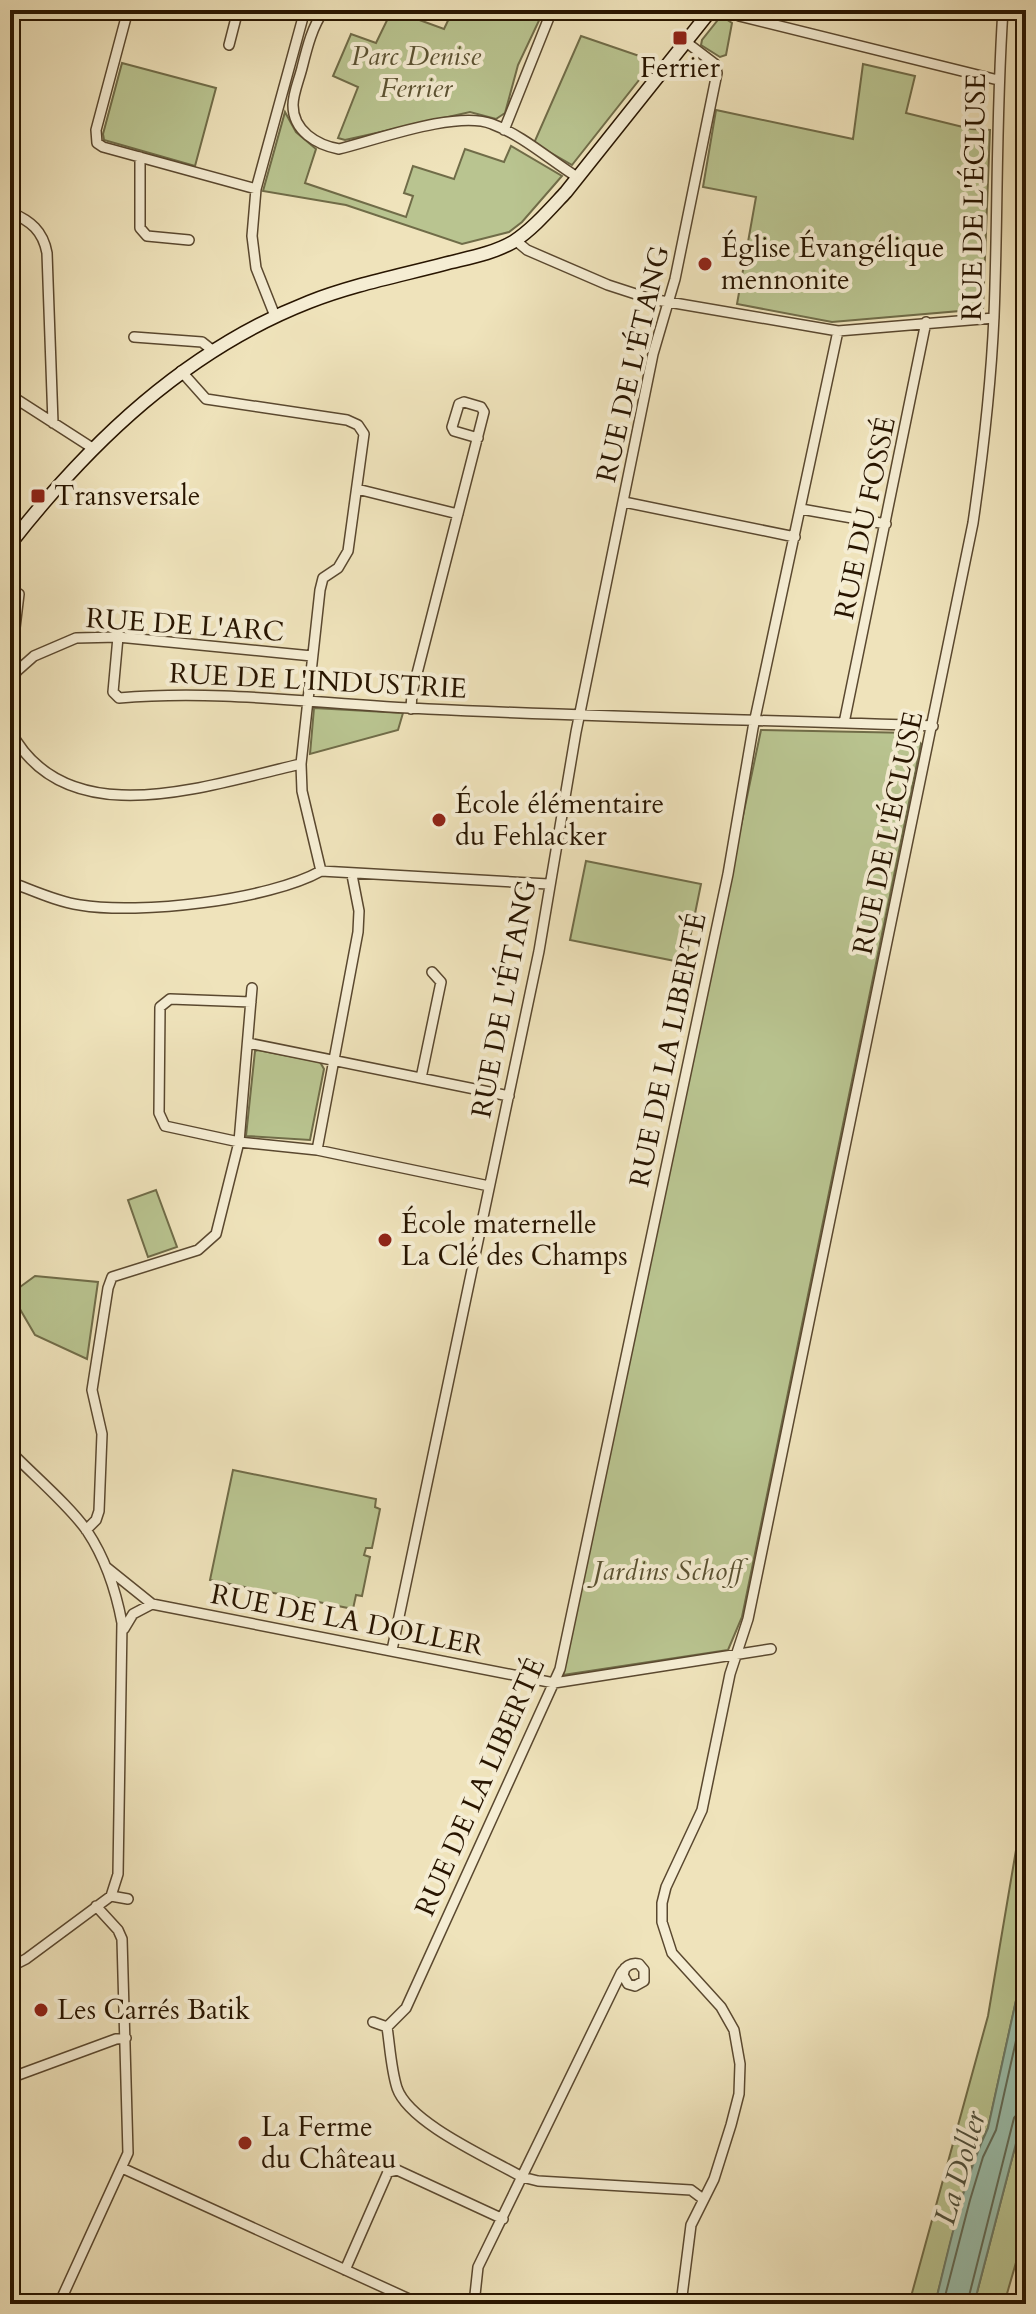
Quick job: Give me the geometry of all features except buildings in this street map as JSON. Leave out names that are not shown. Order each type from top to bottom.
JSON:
[{"type":"highway","points":[[1022,2304],[1026,2289]]},
{"type":"main road","points":[[10,544],[130,413],[212,350],[275,316],[337,292],[476,256],[515,240],[542,218],[577,177],[711,10]]},
{"type":"street","points":[[128,10],[95,138],[103,147],[256,189]]},
{"type":"street","points":[[229,45],[238,10]]},
{"type":"street","points":[[275,316],[256,268],[252,236],[256,189],[305,10]]},
{"type":"street","points":[[324,10],[316,22],[293,105],[296,120],[307,136],[323,146],[339,149],[457,119],[479,120],[504,130],[577,177]]},
{"type":"street","points":[[504,130],[552,10]]},
{"type":"street","points":[[731,10],[739,16],[998,80]]},
{"type":"street","name":"RUE DE L'ÉCLUSE","points":[[681,2304],[691,2225],[714,2179],[731,2125],[739,2094],[740,2064],[734,2030],[721,2007],[672,1953],[662,1922],[662,1903],[666,1887],[702,1810],[730,1674],[751,1605],[975,509],[985,440],[994,318],[998,80],[1003,10]]},
{"type":"street","name":"RUE DE L'ÉTANG","points":[[392,1650],[540,946],[548,884],[579,715],[653,354],[669,302],[717,73],[715,64],[686,42]]},
{"type":"street","points":[[140,157],[140,228],[147,236],[189,240]]},
{"type":"street","points":[[10,212],[38,229],[45,240],[53,423]]},
{"type":"street","points":[[515,240],[527,250],[608,285],[651,299],[838,331],[994,318]]},
{"type":"street","name":"RUE DU FOSSÉ","points":[[844,723],[926,322]]},
{"type":"street","name":"RUE DE LA LIBERTÉ","points":[[387,2027],[406,2008],[554,1683],[563,1653],[728,874],[755,721],[838,331]]},
{"type":"street","points":[[134,337],[202,342],[212,350]]},
{"type":"street","points":[[181,371],[206,399],[347,420],[358,425],[364,434],[348,551],[338,568],[323,578],[320,590],[307,700],[301,764],[302,791],[321,871]]},
{"type":"street","points":[[10,395],[94,449]]},
{"type":"street","points":[[411,709],[412,693],[478,438]]},
{"type":"street","points":[[357,489],[458,514]]},
{"type":"street","points":[[624,502],[795,537]]},
{"type":"street","points":[[801,509],[886,524]]},
{"type":"street","points":[[17,671],[11,661],[19,594]]},
{"type":"street","name":"RUE DE L'INDUSTRIE","points":[[118,637],[113,692],[119,698],[168,694],[249,695],[411,709],[933,726]]},
{"type":"street","name":"RUE DE L'ARC","points":[[10,683],[17,671],[34,656],[53,645],[76,638],[118,637],[312,656]]},
{"type":"street","points":[[10,730],[28,755],[54,777],[81,790],[115,796],[148,797],[301,764]]},
{"type":"street","points":[[10,882],[79,905],[158,907],[227,899],[288,885],[321,871],[548,884]]},
{"type":"street","points":[[317,1150],[358,932],[359,911],[352,875]]},
{"type":"street","points":[[421,1078],[441,982],[432,972]]},
{"type":"street","points":[[86,1530],[96,1520],[99,1511],[102,1434],[92,1390],[108,1288],[112,1277],[198,1250],[216,1234],[239,1142],[252,988]]},
{"type":"street","points":[[251,1002],[170,999],[160,1007],[161,1120],[168,1128],[239,1142],[317,1150],[489,1186]]},
{"type":"street","points":[[248,1043],[509,1096]]},
{"type":"street","points":[[10,1451],[86,1530],[106,1567],[118,1600],[122,1632],[118,1874],[111,1896],[26,1959],[10,1967]]},
{"type":"street","points":[[106,1567],[152,1604],[133,1614],[122,1632]]},
{"type":"street","name":"RUE DE LA DOLLER","points":[[152,1604],[554,1683],[771,1649]]},
{"type":"street","points":[[111,1896],[128,1899]]},
{"type":"street","points":[[59,2304],[128,2153],[122,1939],[118,1930],[96,1906]]},
{"type":"street","points":[[474,2304],[478,2267],[625,1968]]},
{"type":"street","points":[[373,2022],[387,2027],[396,2086],[408,2107],[432,2126],[522,2177],[538,2181],[691,2190],[703,2199]]},
{"type":"street","points":[[10,2078],[126,2038]]},
{"type":"street","points":[[122,2168],[420,2304]]},
{"type":"street","points":[[345,2270],[388,2172],[397,2170],[503,2219]]},
{"type":"green space","name":"Parc Denise Ferrier","points":[[392,10],[444,29],[453,10],[492,10],[499,13],[501,10],[544,10],[518,65],[505,113],[496,119],[470,112],[345,140],[338,138],[358,87],[333,76],[351,34],[376,43]]},
{"type":"green space","points":[[721,16],[732,23],[726,55],[720,57],[701,45]]},
{"type":"green space","points":[[581,36],[654,61],[572,165],[534,143]]},
{"type":"green space","points":[[122,63],[216,88],[195,166],[104,140]]},
{"type":"green space","points":[[863,64],[915,76],[906,113],[971,129],[990,130],[983,309],[832,322],[737,304],[756,197],[703,187],[716,110],[853,139]]},
{"type":"green space","points":[[285,112],[296,132],[316,149],[305,183],[406,217],[413,196],[404,193],[413,166],[454,179],[465,149],[504,162],[511,146],[562,176],[522,222],[509,232],[462,244],[346,205],[263,191]]},
{"type":"green space","points":[[314,708],[403,713],[398,730],[310,754]]},
{"type":"green space","name":"Jardins Schoff","points":[[761,730],[914,733],[921,744],[742,1617],[728,1650],[563,1675]]},
{"type":"green space","points":[[586,861],[701,884],[685,963],[570,940]]},
{"type":"green space","points":[[255,1051],[320,1062],[324,1069],[310,1140],[246,1136]]},
{"type":"green space","points":[[156,1190],[177,1247],[148,1257],[128,1200]]},
{"type":"green space","points":[[35,1276],[98,1282],[87,1359],[35,1335],[17,1304],[20,1287]]},
{"type":"green space","points":[[233,1470],[376,1499],[375,1507],[380,1509],[372,1548],[366,1548],[364,1555],[370,1557],[362,1596],[356,1595],[353,1609],[210,1580]]},
{"type":"green space","points":[[1026,1791],[1026,1955],[988,2128],[962,2197],[935,2304],[909,2304],[988,2016]]},
{"type":"green space","points":[[1026,2105],[1026,2228],[1004,2304],[974,2304]]},
{"type":"water","name":"La Doller","points":[[1026,1955],[1026,2105],[974,2304],[935,2304],[964,2192],[988,2128]]},
{"type":"place","name":"Ferrier","points":[[680,38]]},
{"type":"place","name":"Église Évangélique mennonite","points":[[705,264]]},
{"type":"place","name":"Transversale","points":[[38,496]]},
{"type":"place","name":"École élémentaire du Fehlacker","points":[[439,820]]},
{"type":"place","name":"École maternelle La Clé des Champs","points":[[385,1240]]},
{"type":"place","name":"Les Carrés Batik","points":[[41,2010]]},
{"type":"place","name":"La Ferme du Château","points":[[245,2143]]}]
